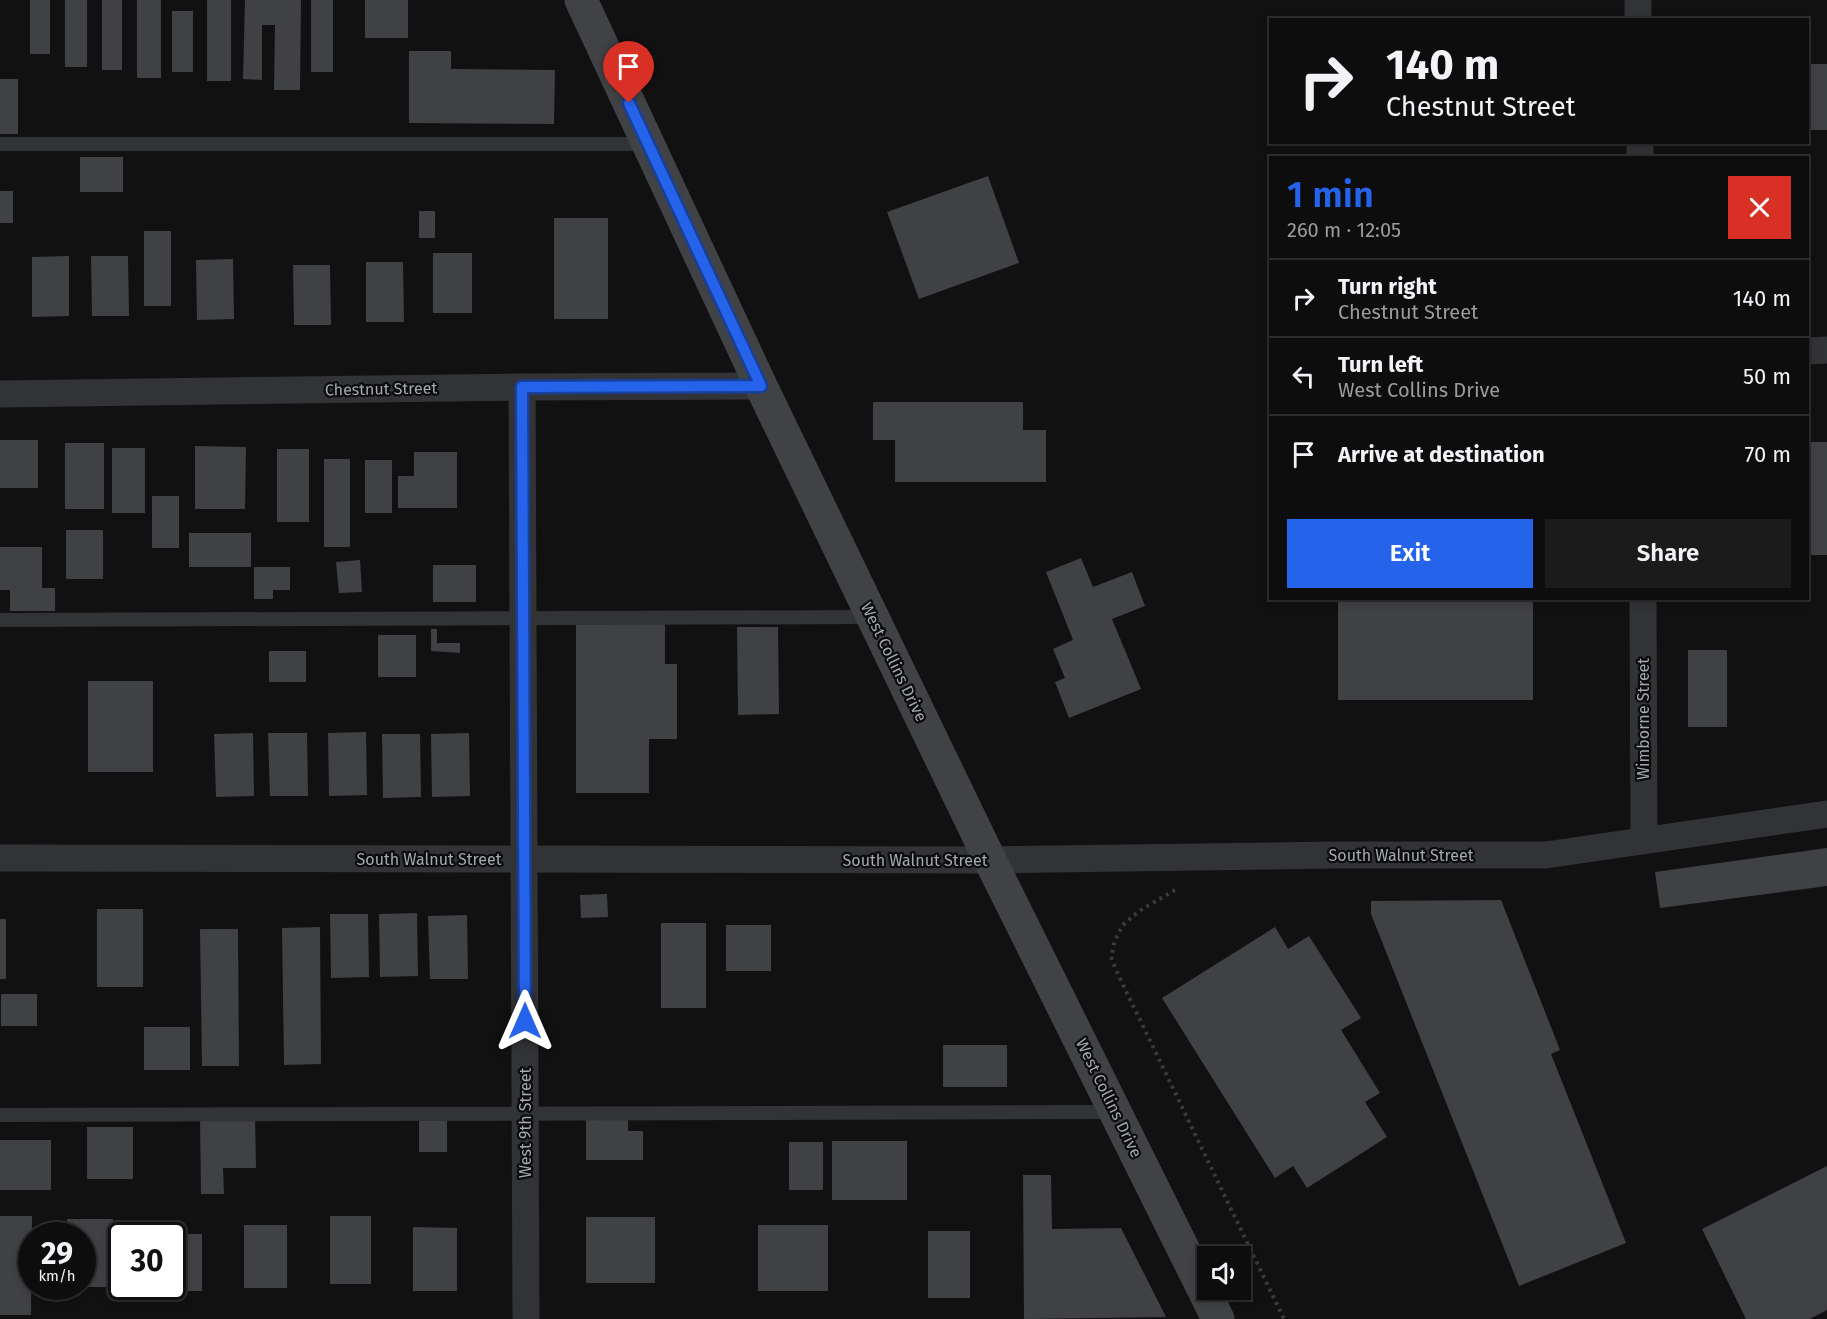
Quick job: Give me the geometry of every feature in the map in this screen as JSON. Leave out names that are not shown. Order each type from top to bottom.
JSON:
[{"type":"main road","name":"West Collins Drive","points":[[581,0],[761,386],[990,860],[1218,1319]]},
{"type":"street","points":[[1638,0],[1638,18]]},
{"type":"street","points":[[1809,351],[1827,350]]},
{"type":"street","name":"Chestnut Street","points":[[0,394],[761,386]]},
{"type":"street","name":"West 9th Street","points":[[522,387],[526,1319]]},
{"type":"street","name":"Wimborne Street","points":[[1643,600],[1644,840]]},
{"type":"street","name":"South Walnut Street","points":[[0,858],[990,860],[1333,855],[1546,855],[1827,814]]},
{"type":"lane","points":[[0,144],[648,144]]},
{"type":"lane","points":[[0,620],[873,617]]},
{"type":"lane","points":[[0,1115],[1116,1112]]},
{"type":"path","points":[[1175,890],[1139,911],[1123,925],[1114,940],[1111,957],[1284,1319]]},
{"type":"building","points":[[30,0],[50,0],[50,54],[30,54]]},
{"type":"building","points":[[65,0],[87,0],[87,67],[65,67]]},
{"type":"building","points":[[102,0],[122,0],[122,70],[102,70]]},
{"type":"building","points":[[137,0],[161,0],[161,78],[137,78]]},
{"type":"building","points":[[207,0],[231,0],[231,81],[207,81]]},
{"type":"building","points":[[245,0],[301,0],[300,90],[274,90],[275,25],[262,25],[262,80],[243,79]]},
{"type":"building","points":[[311,0],[333,0],[333,72],[311,72]]},
{"type":"building","points":[[365,0],[408,0],[408,38],[365,38]]},
{"type":"building","points":[[172,11],[193,11],[193,72],[172,72]]},
{"type":"building","points":[[409,51],[451,51],[451,69],[555,70],[554,124],[409,123]]},
{"type":"building","points":[[1809,64],[1827,64],[1827,130],[1809,130]]},
{"type":"building","points":[[0,79],[18,79],[18,134],[0,134]]},
{"type":"building","points":[[80,157],[123,157],[123,192],[80,192]]},
{"type":"building","points":[[988,176],[1019,263],[919,299],[887,212]]},
{"type":"building","points":[[0,191],[13,191],[13,223],[0,223]]},
{"type":"building","points":[[419,211],[435,211],[435,238],[419,238]]},
{"type":"building","points":[[554,218],[608,218],[608,319],[554,319]]},
{"type":"building","points":[[144,231],[171,231],[171,306],[144,306]]},
{"type":"building","points":[[433,253],[472,253],[472,313],[433,313]]},
{"type":"building","points":[[69,256],[69,316],[32,317],[32,257]]},
{"type":"building","points":[[91,256],[128,256],[129,316],[92,316]]},
{"type":"building","points":[[233,259],[234,319],[197,320],[196,260]]},
{"type":"building","points":[[366,262],[403,262],[404,322],[366,322]]},
{"type":"building","points":[[293,265],[330,265],[331,325],[294,325]]},
{"type":"building","points":[[873,402],[1023,402],[1023,430],[1046,430],[1046,482],[895,482],[895,440],[873,440]]},
{"type":"building","points":[[0,440],[38,440],[38,488],[0,488]]},
{"type":"building","points":[[1809,442],[1827,442],[1827,555],[1809,555]]},
{"type":"building","points":[[65,443],[104,443],[104,509],[65,509]]},
{"type":"building","points":[[195,446],[246,447],[245,509],[195,509]]},
{"type":"building","points":[[112,448],[145,448],[145,513],[112,513]]},
{"type":"building","points":[[277,449],[309,449],[309,522],[277,522]]},
{"type":"building","points":[[414,452],[457,452],[457,508],[398,508],[398,476],[414,476]]},
{"type":"building","points":[[324,459],[350,459],[350,547],[324,547]]},
{"type":"building","points":[[365,460],[392,460],[392,513],[365,513]]},
{"type":"building","points":[[152,496],[179,496],[179,548],[152,548]]},
{"type":"building","points":[[66,530],[103,530],[103,579],[66,579]]},
{"type":"building","points":[[189,533],[251,533],[251,567],[189,567]]},
{"type":"building","points":[[0,547],[42,547],[42,588],[55,588],[55,611],[10,611],[10,590],[0,590]]},
{"type":"building","points":[[1081,558],[1093,587],[1132,572],[1145,606],[1112,619],[1141,689],[1069,718],[1055,682],[1065,678],[1053,649],[1073,640],[1046,572]]},
{"type":"building","points":[[360,560],[362,592],[339,593],[336,562]]},
{"type":"building","points":[[433,565],[476,565],[476,602],[433,602]]},
{"type":"building","points":[[254,567],[290,567],[290,590],[273,590],[273,599],[254,599]]},
{"type":"building","points":[[1338,600],[1533,600],[1533,700],[1338,700]]},
{"type":"building","points":[[576,623],[665,623],[665,664],[677,664],[677,739],[649,739],[649,793],[576,793]]},
{"type":"building","points":[[737,627],[778,627],[779,714],[738,715]]},
{"type":"building","points":[[431,629],[437,629],[437,643],[460,643],[460,653],[431,651]]},
{"type":"building","points":[[378,635],[416,635],[416,677],[378,677]]},
{"type":"building","points":[[1688,650],[1727,650],[1727,727],[1688,727]]},
{"type":"building","points":[[269,651],[306,651],[306,682],[269,682]]},
{"type":"building","points":[[88,681],[153,681],[153,772],[88,772]]},
{"type":"building","points":[[366,732],[367,795],[329,796],[328,733]]},
{"type":"building","points":[[253,733],[254,796],[216,797],[214,734]]},
{"type":"building","points":[[268,733],[307,733],[308,796],[270,796]]},
{"type":"building","points":[[469,733],[470,796],[432,797],[431,734]]},
{"type":"building","points":[[382,734],[420,734],[421,797],[383,798]]},
{"type":"building","points":[[1827,848],[1827,886],[1660,908],[1655,872]]},
{"type":"building","points":[[607,894],[608,917],[581,918],[580,895]]},
{"type":"building","points":[[1501,900],[1560,1050],[1551,1054],[1626,1243],[1519,1286],[1371,914],[1371,901]]},
{"type":"building","points":[[97,909],[143,909],[143,987],[97,987]]},
{"type":"building","points":[[417,913],[418,976],[380,977],[379,914]]},
{"type":"building","points":[[330,914],[368,914],[369,977],[331,978]]},
{"type":"building","points":[[467,915],[468,979],[430,979],[428,916]]},
{"type":"building","points":[[0,919],[6,919],[6,979],[0,979]]},
{"type":"building","points":[[661,923],[706,923],[706,1008],[661,1008]]},
{"type":"building","points":[[726,925],[771,925],[771,971],[726,971]]},
{"type":"building","points":[[320,927],[321,1064],[284,1065],[282,928]]},
{"type":"building","points":[[1275,927],[1288,949],[1309,936],[1361,1018],[1341,1030],[1380,1093],[1365,1102],[1387,1137],[1307,1188],[1293,1166],[1275,1178],[1162,998]]},
{"type":"building","points":[[200,929],[238,929],[239,1066],[202,1066]]},
{"type":"building","points":[[1,994],[37,994],[37,1026],[1,1026]]},
{"type":"building","points":[[144,1027],[190,1027],[190,1070],[144,1070]]},
{"type":"building","points":[[943,1045],[1007,1045],[1007,1087],[943,1087]]},
{"type":"building","points":[[586,1116],[628,1116],[628,1131],[643,1131],[643,1160],[586,1160]]},
{"type":"building","points":[[255,1117],[256,1168],[223,1168],[224,1194],[201,1194],[200,1118]]},
{"type":"building","points":[[419,1119],[447,1119],[447,1152],[419,1152]]},
{"type":"building","points":[[87,1127],[133,1127],[133,1179],[87,1179]]},
{"type":"building","points":[[0,1140],[51,1140],[51,1190],[0,1190]]},
{"type":"building","points":[[832,1141],[907,1141],[907,1200],[832,1200]]},
{"type":"building","points":[[789,1142],[823,1142],[823,1190],[789,1190]]},
{"type":"building","points":[[1827,1166],[1827,1310],[1810,1319],[1746,1319],[1702,1229]]},
{"type":"building","points":[[1023,1175],[1051,1175],[1052,1229],[1121,1228],[1166,1317],[1024,1319]]},
{"type":"building","points":[[0,1216],[32,1216],[32,1222],[18,1222],[18,1300],[31,1300],[31,1315],[0,1315]]},
{"type":"building","points":[[330,1216],[371,1216],[371,1284],[330,1284]]},
{"type":"building","points":[[586,1217],[655,1217],[655,1283],[586,1283]]},
{"type":"building","points":[[67,1219],[113,1219],[113,1222],[108,1222],[108,1287],[96,1287],[96,1222],[67,1222]]},
{"type":"building","points":[[244,1225],[287,1225],[287,1288],[244,1288]]},
{"type":"building","points":[[758,1225],[828,1225],[828,1291],[758,1291]]},
{"type":"building","points":[[413,1227],[457,1228],[457,1291],[413,1291]]},
{"type":"building","points":[[928,1231],[970,1231],[970,1298],[928,1298]]},
{"type":"building","points":[[186,1234],[202,1234],[202,1291],[186,1291]]},
{"type":"route","points":[[525,1021],[522,387],[761,386],[629,103]]}]
